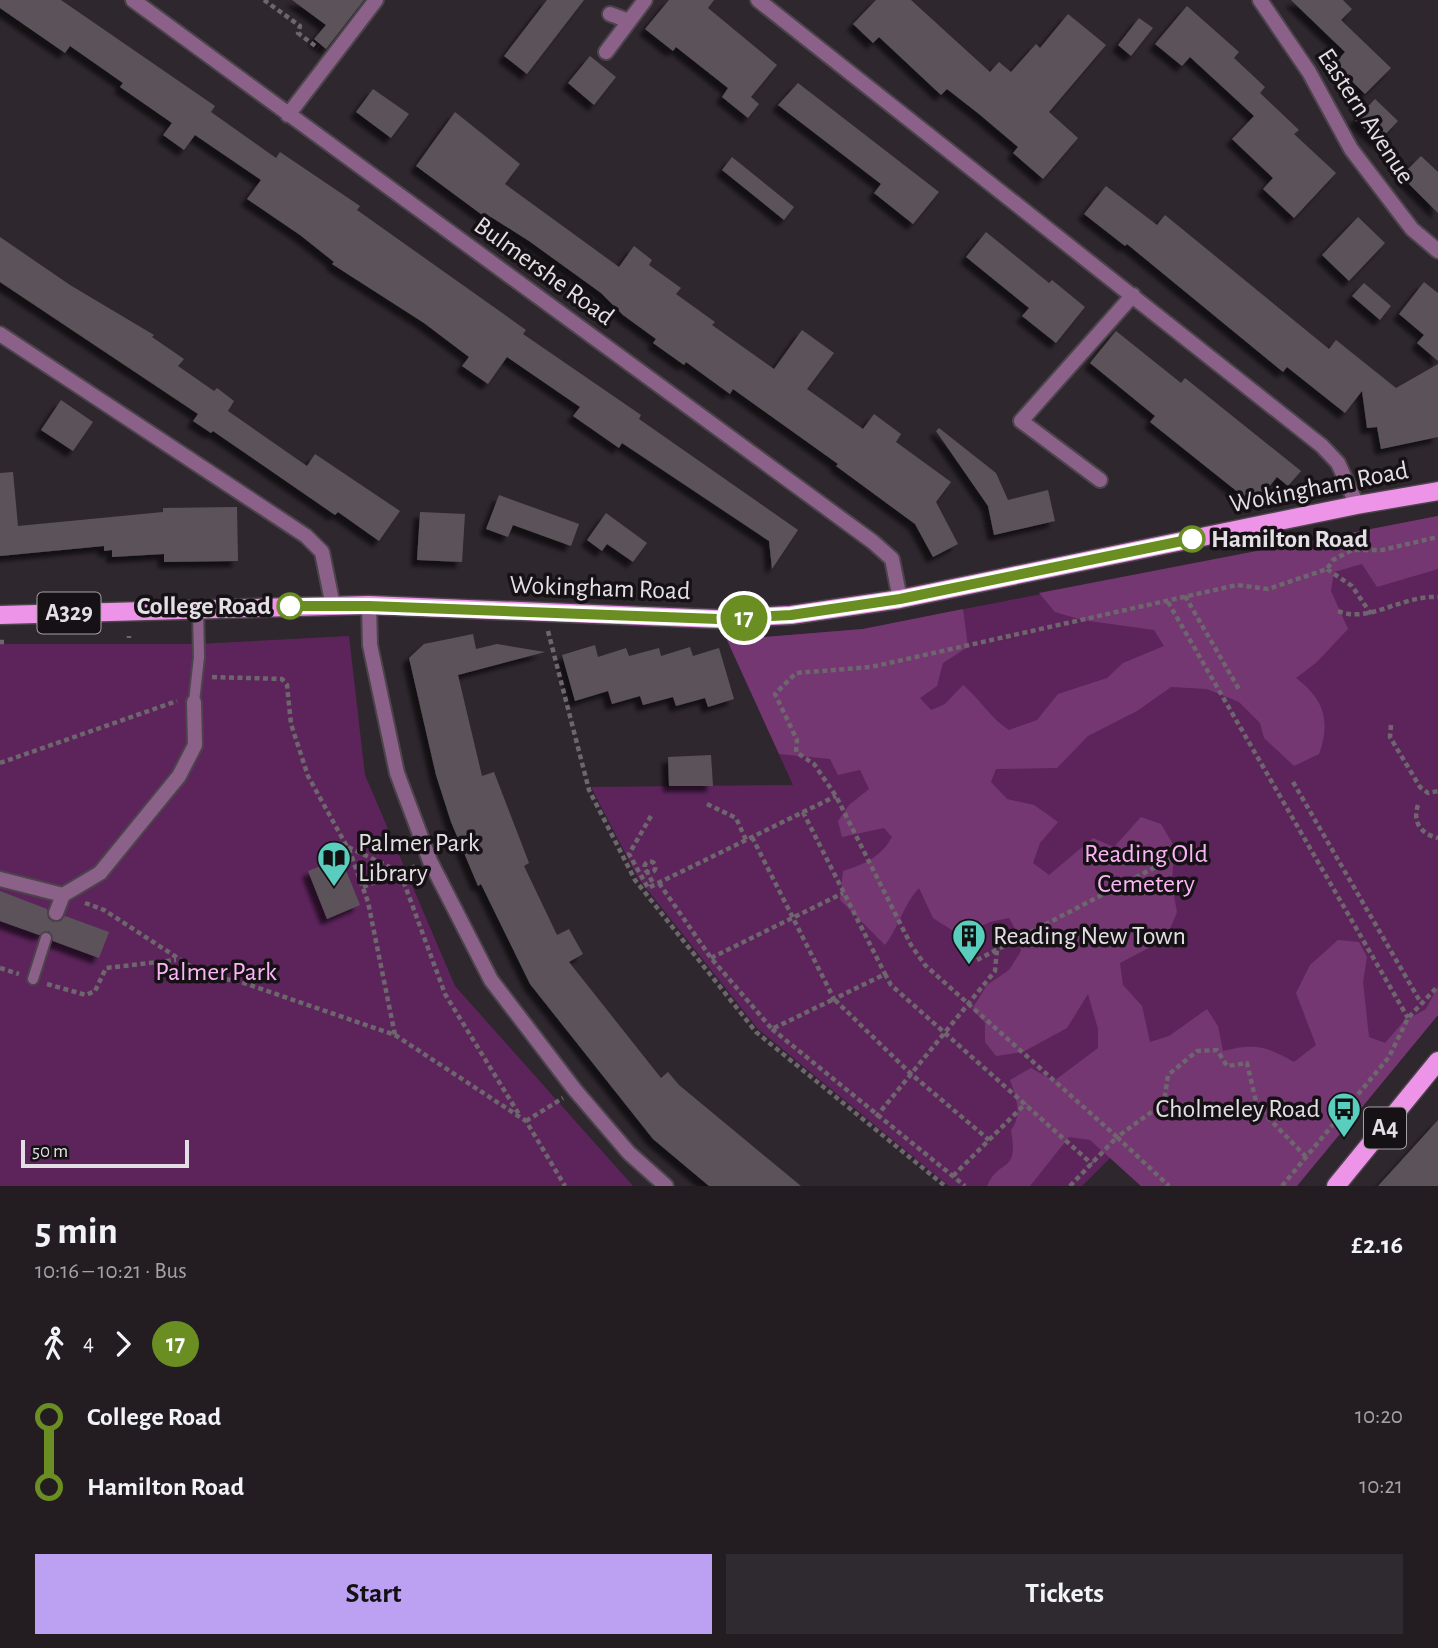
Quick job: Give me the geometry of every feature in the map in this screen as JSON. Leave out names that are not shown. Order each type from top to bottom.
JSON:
[{"type":"main road","name":"Wokingham Road","points":[[0,615],[198,608],[369,606],[718,619],[791,615],[900,599],[1357,505],[1438,491]]},
{"type":"main road","name":"A4","points":[[1336,1186],[1436,1067]]},
{"type":"street","name":"Bulmershe Road","points":[[133,0],[873,542],[892,559],[900,599]]},
{"type":"street","points":[[288,115],[376,0]]},
{"type":"street","points":[[606,52],[645,0]]},
{"type":"street","points":[[758,0],[1322,446],[1338,463],[1357,505]]},
{"type":"street","name":"Eastern Avenue","points":[[1260,0],[1309,72],[1352,149],[1412,229],[1438,251]]},
{"type":"street","points":[[610,14],[629,21]]},
{"type":"street","points":[[1100,480],[1021,421],[1133,295]]},
{"type":"street","points":[[0,334],[306,536],[322,552],[334,606]]},
{"type":"street","points":[[369,606],[370,645],[397,773],[430,861],[491,980],[575,1090],[629,1153],[666,1186]]},
{"type":"street","points":[[56,913],[64,895],[100,873],[179,776],[195,745],[195,700]]},
{"type":"street","points":[[0,878],[64,895]]},
{"type":"lane","points":[[195,700],[198,676],[198,608]]},
{"type":"lane","points":[[33,979],[46,938]]},
{"type":"path","points":[[264,0],[300,26],[298,33],[332,58]]},
{"type":"path","points":[[1169,1186],[917,956],[836,796],[814,764],[796,752],[797,740],[775,694],[796,673],[871,667],[1237,585],[1268,589],[1327,569],[1342,554],[1352,550],[1382,550],[1438,537]]},
{"type":"path","points":[[1327,569],[1352,586],[1371,614]]},
{"type":"path","points":[[1185,596],[1240,691]]},
{"type":"path","points":[[1338,611],[1349,616],[1371,614],[1401,601],[1438,597]]},
{"type":"path","points":[[1168,602],[1408,1018]]},
{"type":"path","points":[[544,612],[558,677],[589,790],[635,880],[756,1032],[945,1186]]},
{"type":"path","points":[[198,676],[282,679],[287,685],[291,724],[308,776],[347,847],[363,887],[384,971],[395,1035]]},
{"type":"path","points":[[0,763],[177,701],[195,700]]},
{"type":"path","points":[[1391,725],[1390,737],[1420,787],[1428,793],[1438,791]]},
{"type":"path","points":[[1293,782],[1421,1003]]},
{"type":"path","points":[[651,816],[629,854],[649,888],[836,796]]},
{"type":"path","points":[[707,804],[736,818],[793,918],[834,999],[910,1073],[989,1140]]},
{"type":"path","points":[[1418,804],[1419,826],[1430,836],[1438,838]]},
{"type":"path","points":[[803,812],[891,985],[1092,1164]]},
{"type":"path","points":[[977,960],[1196,846]]},
{"type":"path","points":[[347,847],[400,872],[445,994],[565,1186]]},
{"type":"path","points":[[363,887],[430,861]]},
{"type":"path","points":[[646,870],[711,958],[772,1029],[876,1117],[965,1186]]},
{"type":"path","points":[[711,958],[844,893]]},
{"type":"path","points":[[64,895],[103,910],[204,975],[241,982],[395,1035],[524,1120]]},
{"type":"path","points":[[876,1117],[995,971],[997,948]]},
{"type":"path","points":[[0,968],[86,995],[95,990],[106,968],[177,960]]},
{"type":"path","points":[[772,1029],[885,974]]},
{"type":"path","points":[[1282,1186],[1390,1057],[1408,1018],[1438,986]]},
{"type":"path","points":[[1070,1186],[1117,1138],[1164,1103],[1168,1075],[1197,1051],[1217,1050],[1227,1066],[1247,1063],[1257,1106],[1306,1157]]},
{"type":"path","points":[[524,1120],[575,1090]]},
{"type":"path","points":[[953,1176],[1026,1103]]},
{"type":"green space","name":"Reading Old Cemetery","points":[[1438,516],[1438,1015],[1297,1186],[1141,1186],[1110,1158],[1082,1186],[949,1186],[758,1029],[638,878],[591,787],[793,785],[727,640],[863,629]]},
{"type":"green space","points":[[1438,516],[1438,569],[1377,587],[1362,564],[1334,572],[1331,591],[1348,629],[1317,662],[1296,678],[1313,694],[1322,712],[1324,731],[1319,754],[1294,766],[1264,738],[1260,723],[1239,702],[1207,689],[1171,687],[1137,711],[1088,736],[1057,768],[996,769],[991,782],[1007,799],[1034,805],[1058,822],[1040,843],[1033,863],[1049,875],[1093,838],[1114,847],[1141,817],[1161,824],[1174,846],[1172,885],[1177,912],[1166,939],[1120,963],[1123,985],[1142,1006],[1150,1042],[1169,1036],[1207,1009],[1218,1026],[1223,1051],[1244,1047],[1260,1048],[1276,1052],[1294,1062],[1316,1045],[1296,993],[1310,965],[1338,940],[1359,942],[1367,957],[1363,982],[1369,1037],[1385,1043],[1404,1021],[1426,1009],[1438,986],[1438,1015],[1297,1186],[1141,1186],[1090,1140],[1069,1137],[1030,1186],[987,1186],[997,1171],[1007,1164],[1012,1154],[1011,1130],[1018,1112],[1010,1080],[1031,1068],[1054,1081],[1098,1048],[1098,1029],[1088,994],[1067,1028],[1023,1052],[996,1056],[985,1042],[985,1023],[972,1009],[987,985],[1009,970],[1021,951],[1018,934],[1009,918],[990,922],[961,936],[933,918],[919,888],[885,945],[840,900],[843,871],[872,859],[892,837],[884,828],[842,837],[838,821],[849,805],[869,789],[860,770],[838,775],[830,759],[779,754],[727,640],[863,629],[963,609],[968,647],[943,663],[937,686],[920,698],[931,710],[945,704],[963,685],[1009,730],[1037,720],[1058,694],[1107,678],[1123,663],[1164,646],[1154,630],[1082,620],[1055,612],[1039,593]]},
{"type":"green space","name":"Palmer Park","points":[[349,636],[365,775],[455,986],[633,1186],[0,1186],[0,644],[199,644]]},
{"type":"building","points":[[0,0],[61,0],[215,106],[211,112],[276,158],[280,152],[360,206],[357,210],[526,330],[523,334],[641,415],[639,419],[798,530],[772,569],[769,541],[622,443],[619,448],[573,416],[580,407],[507,357],[488,384],[462,366],[469,357],[424,323],[332,264],[334,262],[300,235],[247,199],[261,180],[195,135],[184,150],[163,135],[172,123],[120,87],[123,83],[70,46],[65,53],[0,8]]},
{"type":"building","points":[[292,0],[364,0],[326,49],[314,39],[326,25]]},
{"type":"building","points":[[547,0],[584,0],[527,74],[504,56]]},
{"type":"building","points":[[669,0],[714,0],[708,8],[777,65],[751,97],[759,104],[748,118],[722,97],[728,88],[676,47],[673,51],[645,29]]},
{"type":"building","points":[[876,0],[911,0],[990,72],[999,62],[1011,72],[1036,44],[1040,48],[1068,14],[1106,45],[1049,112],[1078,138],[1043,179],[1013,153],[1018,147],[979,114],[947,89],[941,95],[879,37],[873,43],[853,24]]},
{"type":"building","points":[[1291,0],[1343,0],[1352,9],[1341,20],[1391,68],[1365,94],[1334,64],[1345,52]]},
{"type":"building","points":[[1187,6],[1239,52],[1234,58],[1265,87],[1260,93],[1299,130],[1294,134],[1336,173],[1294,218],[1263,189],[1273,178],[1232,139],[1254,116],[1190,57],[1182,66],[1155,44]]},
{"type":"building","points":[[1139,18],[1153,28],[1131,56],[1118,45]]},
{"type":"building","points":[[590,56],[616,77],[594,105],[568,83]]},
{"type":"building","points":[[798,83],[939,192],[913,224],[874,193],[881,184],[778,105]]},
{"type":"building","points":[[373,89],[409,114],[391,138],[356,112]]},
{"type":"building","points":[[1375,99],[1398,121],[1378,142],[1355,120]]},
{"type":"building","points":[[455,112],[520,164],[505,184],[619,267],[634,246],[652,260],[649,265],[681,288],[676,294],[715,322],[712,325],[774,369],[802,330],[834,353],[807,389],[863,429],[874,414],[901,434],[896,442],[951,482],[936,502],[958,544],[933,557],[915,524],[836,466],[838,464],[733,389],[730,394],[686,362],[684,365],[653,343],[656,339],[623,315],[601,293],[529,241],[491,217],[489,220],[416,166]]},
{"type":"building","points":[[1421,156],[1438,172],[1438,213],[1401,176]]},
{"type":"building","points":[[732,157],[794,207],[784,220],[722,170]]},
{"type":"building","points":[[1106,186],[1157,225],[1165,215],[1329,349],[1336,340],[1396,388],[1438,364],[1438,437],[1381,449],[1377,427],[1367,428],[1362,391],[1345,413],[1287,367],[1283,372],[1127,244],[1125,246],[1084,214]]},
{"type":"building","points":[[1358,217],[1385,243],[1349,281],[1322,255]]},
{"type":"building","points":[[986,232],[1049,283],[1052,280],[1085,307],[1056,343],[1022,316],[1029,308],[966,257]]},
{"type":"building","points":[[0,237],[70,285],[154,335],[152,337],[184,359],[178,366],[214,391],[217,388],[234,401],[228,411],[307,466],[315,454],[400,511],[379,541],[338,512],[335,515],[213,431],[211,433],[193,421],[198,414],[0,282]]},
{"type":"building","points":[[1424,282],[1438,293],[1438,361],[1417,343],[1424,335],[1399,314]]},
{"type":"building","points":[[1364,283],[1391,306],[1380,320],[1352,296]]},
{"type":"building","points":[[1116,331],[1181,383],[1185,378],[1301,471],[1288,486],[1277,477],[1254,505],[1150,422],[1155,416],[1090,363]]},
{"type":"building","points":[[61,400],[93,422],[73,451],[41,430]]},
{"type":"building","points":[[939,428],[996,473],[1008,500],[1048,490],[1055,521],[994,535],[988,506],[936,431]]},
{"type":"building","points":[[13,472],[18,526],[163,512],[163,508],[237,507],[238,561],[164,562],[164,554],[112,557],[112,550],[104,551],[104,546],[0,556],[0,473]]},
{"type":"building","points":[[499,495],[579,524],[571,546],[513,525],[508,537],[486,529]]},
{"type":"building","points":[[420,512],[465,514],[462,562],[417,560]]},
{"type":"building","points":[[606,513],[647,543],[633,562],[607,544],[602,551],[587,540]]},
{"type":"building","points":[[473,634],[476,649],[497,644],[545,652],[458,675],[482,776],[494,772],[529,863],[524,866],[557,935],[569,929],[583,954],[569,962],[661,1078],[668,1072],[679,1085],[801,1186],[709,1186],[653,1139],[530,984],[481,884],[478,886],[451,822],[436,775],[409,658],[424,644]]},
{"type":"building","points":[[595,645],[598,657],[626,648],[629,656],[659,648],[661,656],[690,647],[693,656],[719,648],[734,699],[708,707],[705,698],[676,706],[673,697],[643,705],[640,696],[612,704],[608,691],[575,701],[562,655]]},
{"type":"building","points":[[711,755],[713,786],[669,786],[668,757]]},
{"type":"building","name":"Palmer Park Library","points":[[341,858],[360,905],[327,919],[308,871]]},
{"type":"building","points":[[0,891],[47,909],[48,918],[53,922],[61,921],[65,916],[109,932],[99,958],[53,941],[49,931],[39,935],[0,921]]},
{"type":"building","points":[[1438,1120],[1438,1186],[1378,1186],[1410,1151]]},
{"type":"bus line","name":"17","points":[[290,606],[369,606],[718,619],[791,615],[900,599],[1192,539]]},
{"type":"place","name":"Hamilton Road","points":[[1192,539]]},
{"type":"place","name":"College Road","points":[[290,606]]},
{"type":"place","name":"Palmer Park Library","points":[[334,888]]},
{"type":"place","name":"Reading New Town","points":[[969,966]]},
{"type":"place","name":"Cholmeley Road","points":[[1344,1139]]}]
